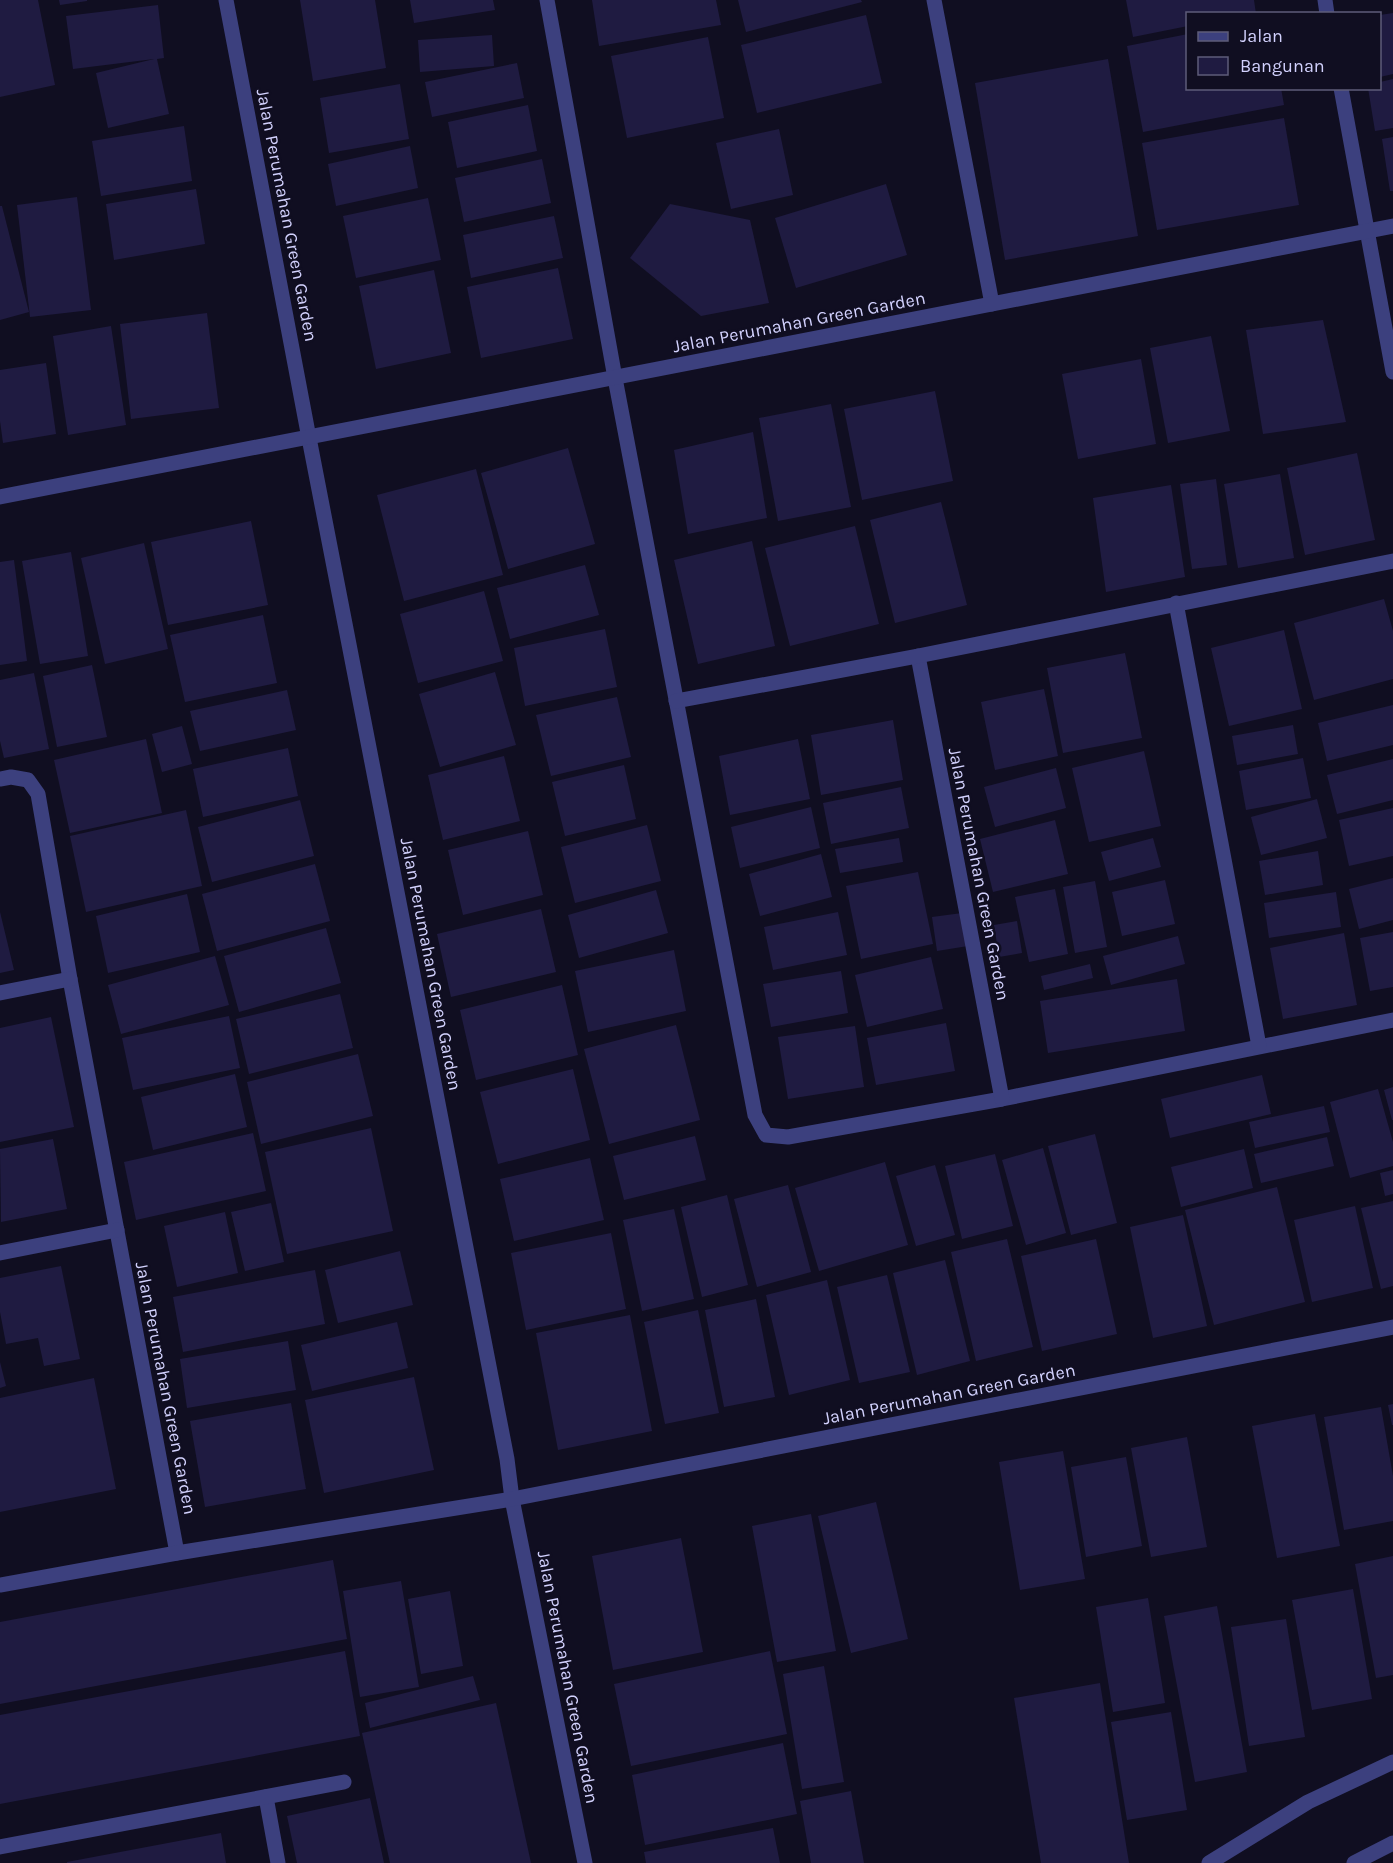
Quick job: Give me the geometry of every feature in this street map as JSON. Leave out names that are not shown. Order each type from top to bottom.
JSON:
[{"type":"street","name":"Jalan Perumahan Green Garden","points":[[226,0],[513,1499],[585,1863]]},
{"type":"street","points":[[547,0],[615,378],[755,1115],[766,1135],[788,1137],[1002,1099],[1393,1020]]},
{"type":"street","points":[[934,0],[992,304]]},
{"type":"street","points":[[1341,90],[1393,372]]},
{"type":"street","name":"Jalan Perumahan Green Garden","points":[[0,497],[1393,226]]},
{"type":"street","points":[[676,701],[918,656],[1393,561]]},
{"type":"street","points":[[1176,603],[1259,1046]]},
{"type":"street","name":"Jalan Perumahan Green Garden","points":[[918,656],[1002,1099]]},
{"type":"street","name":"Jalan Perumahan Green Garden","points":[[0,779],[11,777],[28,780],[38,794],[70,979],[177,1553]]},
{"type":"street","points":[[0,993],[70,979]]},
{"type":"street","points":[[0,1253],[117,1230]]},
{"type":"street","name":"Jalan Perumahan Green Garden","points":[[0,1585],[177,1553],[513,1499],[1393,1327]]},
{"type":"street","points":[[1209,1863],[1308,1802],[1393,1762]]},
{"type":"street","points":[[0,1847],[344,1782]]},
{"type":"street","points":[[266,1797],[278,1863]]},
{"type":"street","points":[[1354,1863],[1393,1843]]},
{"type":"building","points":[[0,0],[38,0],[55,85],[0,97]]},
{"type":"building","points":[[59,0],[87,0],[87,1],[60,5]]},
{"type":"building","points":[[300,0],[375,0],[386,68],[313,81]]},
{"type":"building","points":[[410,0],[493,0],[495,10],[414,23]]},
{"type":"building","points":[[592,0],[716,0],[721,25],[599,46]]},
{"type":"building","points":[[738,0],[861,0],[862,2],[746,32]]},
{"type":"building","points":[[1126,0],[1254,0],[1256,12],[1186,12],[1186,26],[1133,37]]},
{"type":"building","points":[[158,5],[164,58],[157,59],[169,114],[108,128],[96,73],[154,59],[73,69],[66,16]]},
{"type":"building","points":[[1393,13],[1393,74],[1381,77],[1381,15]]},
{"type":"building","points":[[866,15],[882,83],[757,113],[741,45]]},
{"type":"building","points":[[1186,34],[1186,90],[1281,90],[1284,105],[1143,132],[1127,46]]},
{"type":"building","points":[[492,35],[494,66],[420,72],[418,40]]},
{"type":"building","points":[[708,37],[724,118],[627,138],[611,56]]},
{"type":"building","points":[[1108,59],[1138,236],[1005,260],[975,83]]},
{"type":"building","points":[[517,63],[524,98],[432,117],[425,82]]},
{"type":"building","points":[[1393,79],[1393,128],[1375,131],[1368,90],[1381,90],[1381,82]]},
{"type":"building","points":[[400,84],[409,139],[329,153],[320,98]]},
{"type":"building","points":[[528,105],[537,151],[457,168],[448,122]]},
{"type":"building","points":[[1284,118],[1299,205],[1157,230],[1142,143]]},
{"type":"building","points":[[184,126],[192,181],[101,196],[92,141]]},
{"type":"building","points":[[779,129],[793,195],[731,209],[716,143]]},
{"type":"building","points":[[1393,137],[1393,191],[1390,191],[1382,139]]},
{"type":"building","points":[[410,146],[418,188],[336,206],[328,164]]},
{"type":"building","points":[[542,159],[551,203],[464,222],[455,178]]},
{"type":"building","points":[[886,184],[907,255],[796,288],[775,218]]},
{"type":"building","points":[[196,189],[205,244],[114,260],[106,204]]},
{"type":"building","points":[[77,197],[91,310],[30,317],[17,205]]},
{"type":"building","points":[[428,198],[441,260],[356,278],[343,216]]},
{"type":"building","points":[[670,204],[750,220],[769,303],[701,316],[630,258]]},
{"type":"building","points":[[0,206],[2,206],[29,312],[0,320]]},
{"type":"building","points":[[554,216],[563,258],[471,278],[463,235]]},
{"type":"building","points":[[558,268],[573,339],[481,358],[467,287]]},
{"type":"building","points":[[434,270],[451,353],[376,369],[359,286]]},
{"type":"building","points":[[207,313],[219,408],[131,419],[120,324]]},
{"type":"building","points":[[1323,320],[1346,422],[1263,434],[1246,330]]},
{"type":"building","points":[[111,326],[126,425],[68,435],[53,336]]},
{"type":"building","points":[[1211,336],[1230,431],[1168,443],[1150,348]]},
{"type":"building","points":[[1141,359],[1156,444],[1078,459],[1062,374]]},
{"type":"building","points":[[46,363],[56,434],[3,443],[0,421],[0,370]]},
{"type":"building","points":[[935,391],[953,481],[862,500],[844,409]]},
{"type":"building","points":[[831,404],[851,507],[778,521],[759,418]]},
{"type":"building","points":[[753,432],[767,518],[688,534],[674,450]]},
{"type":"building","points":[[568,448],[595,544],[508,569],[481,473]]},
{"type":"building","points":[[1357,453],[1375,540],[1305,555],[1287,468]]},
{"type":"building","points":[[476,469],[503,575],[404,601],[377,495]]},
{"type":"building","points":[[1280,474],[1294,558],[1238,568],[1224,484]]},
{"type":"building","points":[[1216,479],[1227,565],[1192,569],[1180,484]]},
{"type":"building","points":[[1171,485],[1185,577],[1106,592],[1093,498]]},
{"type":"building","points":[[941,502],[967,605],[895,623],[870,520]]},
{"type":"building","points":[[251,521],[268,605],[168,625],[151,542]]},
{"type":"building","points":[[855,526],[879,624],[790,646],[765,548]]},
{"type":"building","points":[[752,541],[775,646],[698,664],[674,560]]},
{"type":"building","points":[[144,543],[168,649],[105,664],[81,558]]},
{"type":"building","points":[[71,552],[88,656],[40,664],[22,561]]},
{"type":"building","points":[[14,560],[27,661],[0,665],[0,562]]},
{"type":"building","points":[[585,565],[599,615],[510,639],[497,588]]},
{"type":"building","points":[[484,591],[503,661],[418,683],[400,614]]},
{"type":"building","points":[[1384,599],[1393,631],[1393,679],[1314,700],[1294,623]]},
{"type":"building","points":[[263,615],[277,683],[185,702],[170,635]]},
{"type":"building","points":[[605,629],[617,687],[525,706],[514,648]]},
{"type":"building","points":[[1284,630],[1302,709],[1229,726],[1211,648]]},
{"type":"building","points":[[1125,653],[1142,738],[1063,753],[1047,668]]},
{"type":"building","points":[[92,665],[107,737],[57,747],[43,676]]},
{"type":"building","points":[[495,672],[516,745],[440,767],[419,694]]},
{"type":"building","points":[[34,673],[49,749],[4,758],[0,741],[0,680]]},
{"type":"building","points":[[1044,689],[1058,756],[995,770],[981,702]]},
{"type":"building","points":[[287,690],[296,730],[200,751],[190,711]]},
{"type":"building","points":[[617,697],[631,757],[551,776],[536,715]]},
{"type":"building","points":[[1393,705],[1393,745],[1327,761],[1318,723]]},
{"type":"building","points":[[893,720],[903,780],[821,795],[811,735]]},
{"type":"building","points":[[1293,725],[1298,754],[1237,765],[1232,736]]},
{"type":"building","points":[[182,726],[192,764],[162,772],[152,734]]},
{"type":"building","points":[[146,739],[162,813],[70,833],[54,760]]},
{"type":"building","points":[[798,739],[810,799],[730,815],[719,756]]},
{"type":"building","points":[[288,748],[298,796],[203,817],[193,769]]},
{"type":"building","points":[[1144,751],[1161,826],[1089,842],[1072,768]]},
{"type":"building","points":[[504,756],[520,821],[443,840],[428,775]]},
{"type":"building","points":[[1303,758],[1311,798],[1246,810],[1239,771]]},
{"type":"building","points":[[1393,759],[1393,800],[1337,814],[1327,775]]},
{"type":"building","points":[[624,765],[636,819],[565,836],[552,782]]},
{"type":"building","points":[[1056,768],[1066,808],[995,827],[984,787]]},
{"type":"building","points":[[901,787],[909,828],[831,844],[823,803]]},
{"type":"building","points":[[1317,799],[1327,838],[1261,855],[1251,817]]},
{"type":"building","points":[[300,800],[314,856],[212,882],[198,827]]},
{"type":"building","points":[[811,807],[820,848],[740,868],[731,827]]},
{"type":"building","points":[[1393,808],[1393,856],[1349,866],[1339,820]]},
{"type":"building","points":[[186,810],[202,886],[86,912],[70,836]]},
{"type":"building","points":[[1055,820],[1068,874],[993,892],[980,839]]},
{"type":"building","points":[[647,825],[661,881],[575,903],[561,847]]},
{"type":"building","points":[[528,831],[543,895],[463,915],[448,850]]},
{"type":"building","points":[[899,838],[903,862],[840,873],[835,849]]},
{"type":"building","points":[[1153,838],[1161,867],[1109,881],[1101,852]]},
{"type":"building","points":[[1318,851],[1323,885],[1265,895],[1259,861]]},
{"type":"building","points":[[821,854],[832,897],[760,916],[749,874]]},
{"type":"building","points":[[315,864],[330,921],[217,951],[202,894]]},
{"type":"building","points":[[918,872],[933,944],[861,959],[846,886]]},
{"type":"building","points":[[1393,878],[1393,920],[1359,929],[1349,889]]},
{"type":"building","points":[[1165,880],[1175,924],[1122,936],[1112,892]]},
{"type":"building","points":[[1095,881],[1107,947],[1075,953],[1063,887]]},
{"type":"building","points":[[1055,889],[1068,954],[1029,962],[1015,897]]},
{"type":"building","points":[[656,890],[668,933],[579,958],[568,915]]},
{"type":"building","points":[[1336,892],[1341,927],[1269,938],[1264,903]]},
{"type":"building","points":[[187,894],[200,952],[108,973],[96,916]]},
{"type":"building","points":[[541,909],[556,972],[451,997],[437,934]]},
{"type":"building","points":[[0,912],[14,970],[0,973]]},
{"type":"building","points":[[838,912],[847,955],[773,970],[764,927]]},
{"type":"building","points":[[962,913],[968,946],[937,951],[932,917]]},
{"type":"building","points":[[1017,921],[1022,953],[999,957],[994,925]]},
{"type":"building","points":[[326,928],[341,983],[239,1012],[224,956]]},
{"type":"building","points":[[1393,932],[1393,987],[1370,991],[1360,938]]},
{"type":"building","points":[[1344,933],[1357,1005],[1283,1019],[1270,948]]},
{"type":"building","points":[[1178,936],[1185,964],[1111,985],[1103,956]]},
{"type":"building","points":[[674,950],[686,1011],[588,1032],[575,971]]},
{"type":"building","points":[[215,956],[229,1005],[121,1034],[108,985]]},
{"type":"building","points":[[931,957],[943,1009],[867,1027],[855,975]]},
{"type":"building","points":[[1090,964],[1093,978],[1044,990],[1041,976]]},
{"type":"building","points":[[841,971],[848,1013],[771,1027],[763,984]]},
{"type":"building","points":[[1177,979],[1185,1031],[1048,1053],[1040,1001]]},
{"type":"building","points":[[562,985],[578,1055],[476,1080],[460,1010]]},
{"type":"building","points":[[340,994],[353,1048],[249,1074],[236,1019]]},
{"type":"building","points":[[229,1016],[240,1068],[133,1090],[122,1038]]},
{"type":"building","points":[[51,1017],[74,1127],[0,1142],[0,1028]]},
{"type":"building","points":[[946,1023],[955,1071],[876,1085],[867,1038]]},
{"type":"building","points":[[676,1025],[700,1120],[609,1144],[584,1049]]},
{"type":"building","points":[[855,1026],[864,1087],[788,1099],[778,1037]]},
{"type":"building","points":[[358,1054],[373,1116],[261,1144],[247,1082]]},
{"type":"building","points":[[573,1069],[590,1140],[498,1164],[480,1092]]},
{"type":"building","points":[[235,1074],[247,1127],[153,1150],[141,1097]]},
{"type":"building","points":[[1262,1075],[1271,1114],[1170,1138],[1161,1099]]},
{"type":"building","points":[[1393,1087],[1393,1120],[1392,1120],[1384,1090]]},
{"type":"building","points":[[1378,1089],[1393,1142],[1393,1166],[1350,1178],[1330,1102]]},
{"type":"building","points":[[1324,1106],[1330,1132],[1255,1148],[1249,1122]]},
{"type":"building","points":[[371,1128],[393,1231],[287,1254],[265,1152]]},
{"type":"building","points":[[253,1133],[266,1191],[136,1220],[124,1162]]},
{"type":"building","points":[[1095,1134],[1117,1223],[1071,1235],[1048,1146]]},
{"type":"building","points":[[695,1136],[706,1180],[624,1200],[613,1156]]},
{"type":"building","points":[[1327,1137],[1334,1166],[1261,1183],[1254,1154]]},
{"type":"building","points":[[53,1139],[67,1209],[1,1222],[0,1149]]},
{"type":"building","points":[[1043,1148],[1066,1233],[1026,1245],[1002,1160]]},
{"type":"building","points":[[1244,1149],[1253,1188],[1181,1207],[1171,1167]]},
{"type":"building","points":[[995,1154],[1013,1226],[962,1239],[945,1166]]},
{"type":"building","points":[[590,1158],[604,1220],[514,1241],[500,1179]]},
{"type":"building","points":[[885,1162],[908,1245],[819,1271],[795,1188]]},
{"type":"building","points":[[935,1165],[955,1235],[916,1246],[896,1176]]},
{"type":"building","points":[[1393,1170],[1393,1194],[1385,1196],[1380,1173]]},
{"type":"building","points":[[788,1185],[811,1272],[757,1287],[734,1199]]},
{"type":"building","points":[[1277,1187],[1305,1302],[1214,1325],[1185,1210]]},
{"type":"building","points":[[727,1195],[748,1285],[702,1297],[681,1207]]},
{"type":"building","points":[[1393,1201],[1393,1286],[1381,1289],[1361,1208]]},
{"type":"building","points":[[271,1203],[284,1262],[245,1271],[231,1212]]},
{"type":"building","points":[[1355,1206],[1373,1288],[1312,1302],[1294,1220]]},
{"type":"building","points":[[674,1209],[694,1299],[642,1311],[623,1220]]},
{"type":"building","points":[[225,1212],[238,1273],[177,1287],[164,1226]]},
{"type":"building","points":[[1183,1215],[1207,1326],[1153,1338],[1130,1227]]},
{"type":"building","points":[[611,1233],[626,1309],[526,1330],[511,1253]]},
{"type":"building","points":[[1007,1239],[1033,1347],[976,1361],[951,1252]]},
{"type":"building","points":[[1096,1239],[1117,1334],[1042,1351],[1021,1256]]},
{"type":"building","points":[[400,1251],[413,1305],[338,1323],[325,1270]]},
{"type":"building","points":[[945,1260],[970,1361],[917,1375],[893,1273]]},
{"type":"building","points":[[61,1266],[80,1359],[44,1366],[38,1338],[6,1344],[0,1312],[0,1278]]},
{"type":"building","points":[[315,1270],[325,1324],[183,1352],[173,1297]]},
{"type":"building","points":[[887,1275],[910,1372],[859,1383],[837,1287]]},
{"type":"building","points":[[827,1280],[850,1380],[789,1395],[766,1295]]},
{"type":"building","points":[[756,1299],[775,1397],[724,1407],[705,1310]]},
{"type":"building","points":[[698,1310],[719,1413],[665,1424],[644,1322]]},
{"type":"building","points":[[630,1315],[652,1431],[558,1450],[536,1333]]},
{"type":"building","points":[[397,1322],[408,1368],[312,1391],[301,1345]]},
{"type":"building","points":[[288,1341],[296,1390],[187,1408],[180,1359]]},
{"type":"building","points":[[0,1362],[6,1386],[0,1388]]},
{"type":"building","points":[[414,1377],[434,1470],[324,1493],[305,1400]]},
{"type":"building","points":[[94,1378],[116,1489],[0,1512],[0,1398]]},
{"type":"building","points":[[291,1403],[306,1489],[205,1507],[190,1421]]},
{"type":"building","points":[[1393,1404],[1393,1425],[1392,1425],[1388,1405]]},
{"type":"building","points":[[1381,1407],[1393,1476],[1393,1521],[1344,1530],[1324,1417]]},
{"type":"building","points":[[1315,1414],[1340,1546],[1277,1558],[1252,1426]]},
{"type":"building","points":[[1187,1437],[1207,1547],[1151,1557],[1131,1448]]},
{"type":"building","points":[[1063,1451],[1085,1579],[1020,1590],[999,1462]]},
{"type":"building","points":[[1126,1457],[1142,1546],[1086,1557],[1071,1467]]},
{"type":"building","points":[[876,1502],[908,1639],[851,1653],[818,1516]]},
{"type":"building","points":[[811,1514],[836,1651],[777,1662],[752,1526]]},
{"type":"building","points":[[681,1538],[703,1652],[613,1670],[592,1556]]},
{"type":"building","points":[[1393,1556],[1393,1675],[1376,1678],[1355,1564]]},
{"type":"building","points":[[333,1560],[347,1639],[0,1704],[0,1622]]},
{"type":"building","points":[[401,1581],[419,1687],[360,1697],[343,1591]]},
{"type":"building","points":[[1353,1589],[1372,1699],[1312,1710],[1292,1600]]},
{"type":"building","points":[[450,1591],[463,1666],[421,1674],[408,1599]]},
{"type":"building","points":[[1148,1598],[1165,1703],[1113,1712],[1096,1607]]},
{"type":"building","points":[[1217,1606],[1247,1772],[1195,1782],[1164,1616]]},
{"type":"building","points":[[1286,1619],[1305,1737],[1249,1746],[1231,1627]]},
{"type":"building","points":[[345,1651],[360,1736],[0,1804],[0,1715]]},
{"type":"building","points":[[770,1651],[787,1734],[631,1766],[614,1684]]},
{"type":"building","points":[[824,1666],[844,1782],[802,1789],[783,1674]]},
{"type":"building","points":[[473,1676],[480,1700],[370,1728],[365,1703]]},
{"type":"building","points":[[1100,1683],[1129,1863],[1041,1863],[1014,1698]]},
{"type":"building","points":[[496,1703],[531,1863],[390,1863],[362,1733]]},
{"type":"building","points":[[1171,1712],[1187,1810],[1127,1820],[1111,1722]]},
{"type":"building","points":[[783,1743],[797,1814],[645,1845],[632,1775]]},
{"type":"building","points":[[851,1791],[864,1863],[811,1863],[800,1801]]},
{"type":"building","points":[[370,1798],[384,1863],[297,1863],[287,1816]]},
{"type":"building","points":[[773,1828],[780,1863],[646,1863],[644,1852]]},
{"type":"building","points":[[221,1833],[226,1863],[67,1863],[67,1862]]}]
